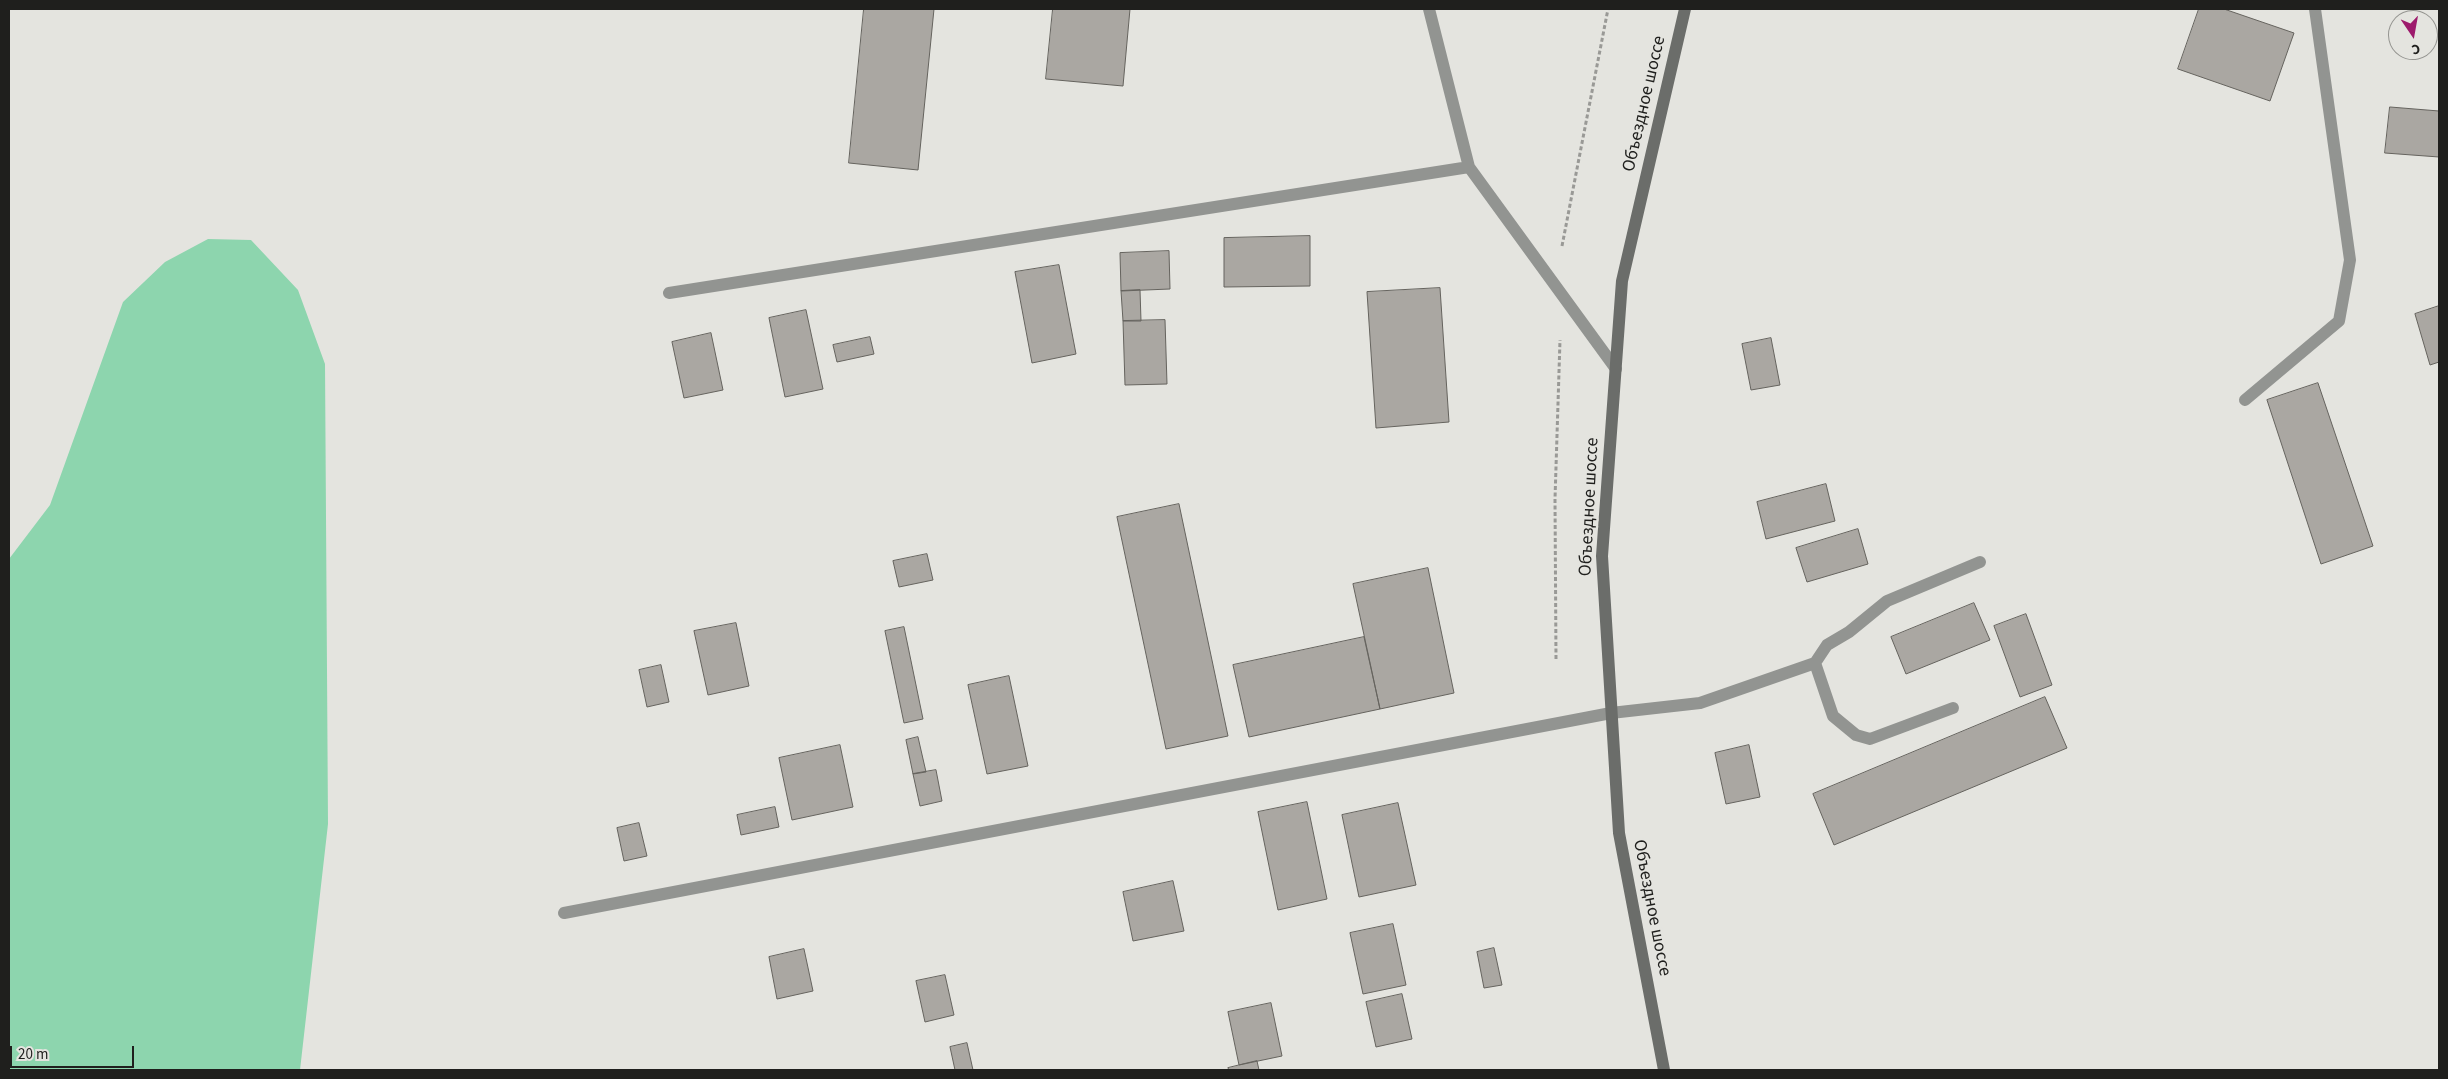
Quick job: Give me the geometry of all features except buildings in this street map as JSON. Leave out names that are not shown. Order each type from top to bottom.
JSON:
[{"type":"main road","name":"Объездное шоссе","points":[[1664,1070],[1619,833],[1602,556],[1622,281],[1685,9]]},
{"type":"lane","points":[[1429,9],[1469,167],[1616,369]]},
{"type":"lane","points":[[2245,400],[2339,321],[2350,260],[2315,9]]},
{"type":"lane","points":[[669,293],[1469,167]]},
{"type":"lane","points":[[564,913],[1612,713],[1700,703],[1815,663],[1827,645],[1848,632],[1886,601],[1980,562]]},
{"type":"lane","points":[[1815,663],[1833,716],[1856,735],[1870,739],[1953,708]]},
{"type":"shaded area","points":[[208,239],[251,240],[298,290],[325,364],[328,824],[300,1070],[9,1070],[9,559],[50,505],[123,302],[165,262]]}]
